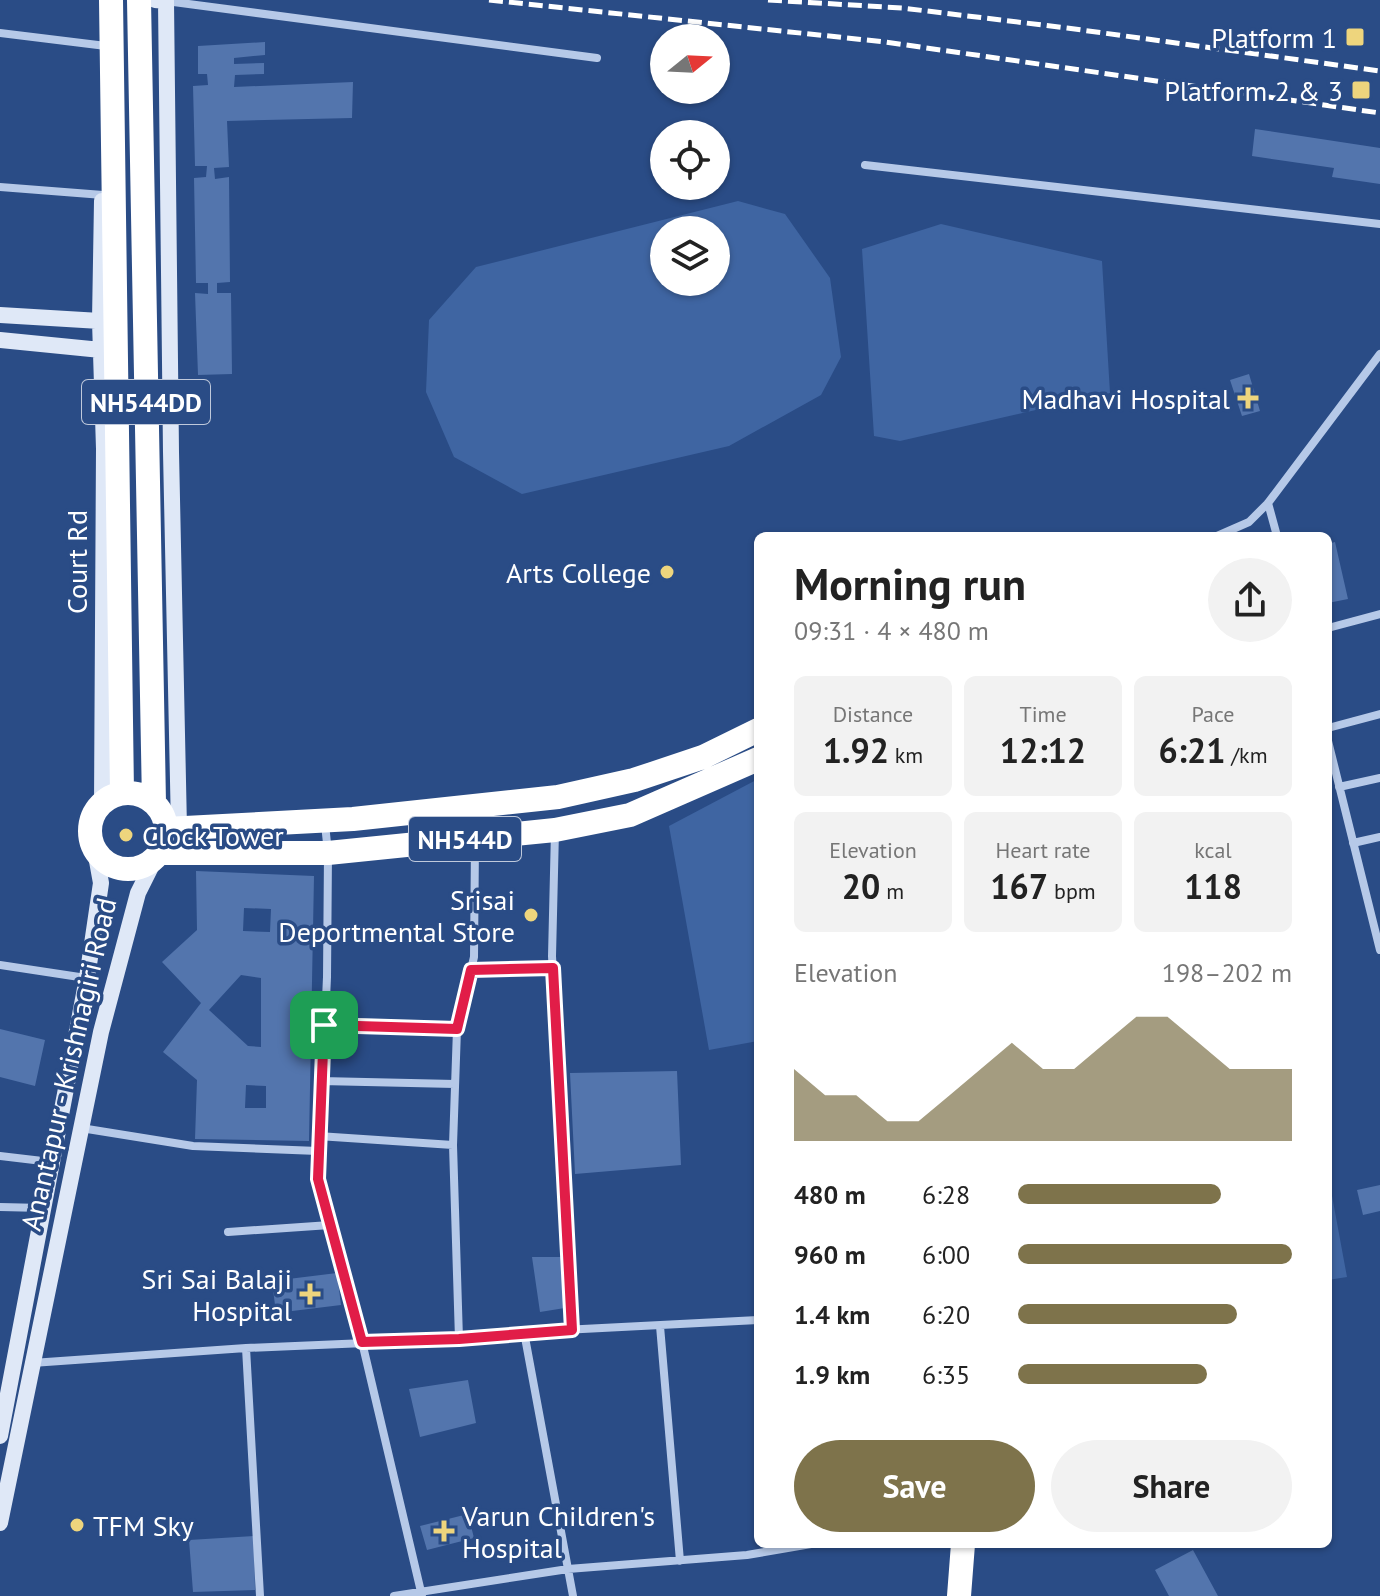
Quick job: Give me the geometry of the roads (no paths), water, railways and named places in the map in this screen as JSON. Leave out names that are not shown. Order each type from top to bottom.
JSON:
[{"type":"highway","name":"NH544DD","points":[[110,0],[112,798]]},
{"type":"highway","name":"NH544DD","points":[[139,0],[154,803]]},
{"type":"highway","name":"NH544D","points":[[173,828],[353,819],[558,797],[634,780],[703,757],[754,732]]},
{"type":"highway","name":"NH544D","points":[[157,855],[328,853],[555,830],[630,815],[754,761]]},
{"type":"highway","points":[[112,798],[145,797],[154,803],[173,828]]},
{"type":"highway","name":"Anantapur - Krishnagiri Road","points":[[112,798],[91,825],[91,838],[102,859],[124,868],[135,868],[157,855],[173,828]]},
{"type":"highway","points":[[942,1596],[946,1548]]},
{"type":"highway","points":[[959,1596],[963,1548]]},
{"type":"street","name":"Court Rd","points":[[110,0],[106,46],[100,321],[112,798]]},
{"type":"street","points":[[173,828],[171,452],[161,1],[597,58]]},
{"type":"street","points":[[0,33],[106,46]]},
{"type":"street","points":[[865,165],[1380,224]]},
{"type":"street","points":[[0,187],[103,195]]},
{"type":"street","points":[[0,315],[100,321]]},
{"type":"street","points":[[0,340],[101,350]]},
{"type":"street","points":[[1226,532],[1249,522],[1268,503],[1380,354]]},
{"type":"street","points":[[1268,503],[1276,532]]},
{"type":"street","points":[[1332,627],[1380,614]]},
{"type":"street","points":[[1332,727],[1380,714]]},
{"type":"street","points":[[1332,758],[1380,950]]},
{"type":"street","points":[[1339,787],[1380,778]]},
{"type":"street","points":[[325,819],[328,853],[318,1179],[362,1342],[421,1594]]},
{"type":"street","points":[[555,830],[553,968],[572,1330]]},
{"type":"street","points":[[1353,843],[1380,837]]},
{"type":"street","points":[[459,1339],[453,1145],[455,1084],[457,1029],[474,957],[476,838]]},
{"type":"street","name":"Anantapur - Krishnagiri Road","points":[[0,1436],[6,1375],[43,1208],[87,978],[101,883],[95,850]]},
{"type":"street","name":"Anantapur - Krishnagiri Road","points":[[0,1523],[101,1032],[134,907],[157,855]]},
{"type":"street","points":[[1369,905],[1380,902]]},
{"type":"street","points":[[0,965],[87,978]]},
{"type":"street","points":[[471,970],[553,968]]},
{"type":"street","points":[[324,1025],[457,1029]]},
{"type":"street","points":[[321,1081],[455,1084]]},
{"type":"street","points":[[81,1128],[193,1146],[318,1151]]},
{"type":"street","points":[[318,1136],[453,1145]]},
{"type":"street","points":[[0,1156],[51,1162]]},
{"type":"street","points":[[0,1207],[43,1208]]},
{"type":"street","points":[[228,1232],[330,1225]]},
{"type":"street","points":[[31,1363],[754,1320]]},
{"type":"street","points":[[660,1326],[680,1561]]},
{"type":"street","points":[[524,1332],[573,1596]]},
{"type":"street","points":[[246,1348],[260,1596]]},
{"type":"street","points":[[394,1596],[568,1569],[747,1555],[788,1548]]},
{"type":"railway","points":[[489,0],[885,42],[1380,113]]},
{"type":"railway","points":[[768,0],[902,8],[1380,71]]},
{"type":"place","name":"Platform 1","points":[[1355,37]]},
{"type":"place","name":"Platform 2 & 3","points":[[1361,90]]},
{"type":"place","name":"Madhavi Hospital","points":[[1248,398]]},
{"type":"place","name":"Arts College","points":[[667,572]]},
{"type":"place","name":"Clock Tower","points":[[126,835]]},
{"type":"place","name":"Srisai Deportmental Store","points":[[531,915]]},
{"type":"place","name":"Sri Sai Balaji Hospital","points":[[310,1294]]},
{"type":"place","name":"TFM Sky","points":[[77,1525]]},
{"type":"place","name":"Varun Children's Hospital","points":[[444,1531]]}]
